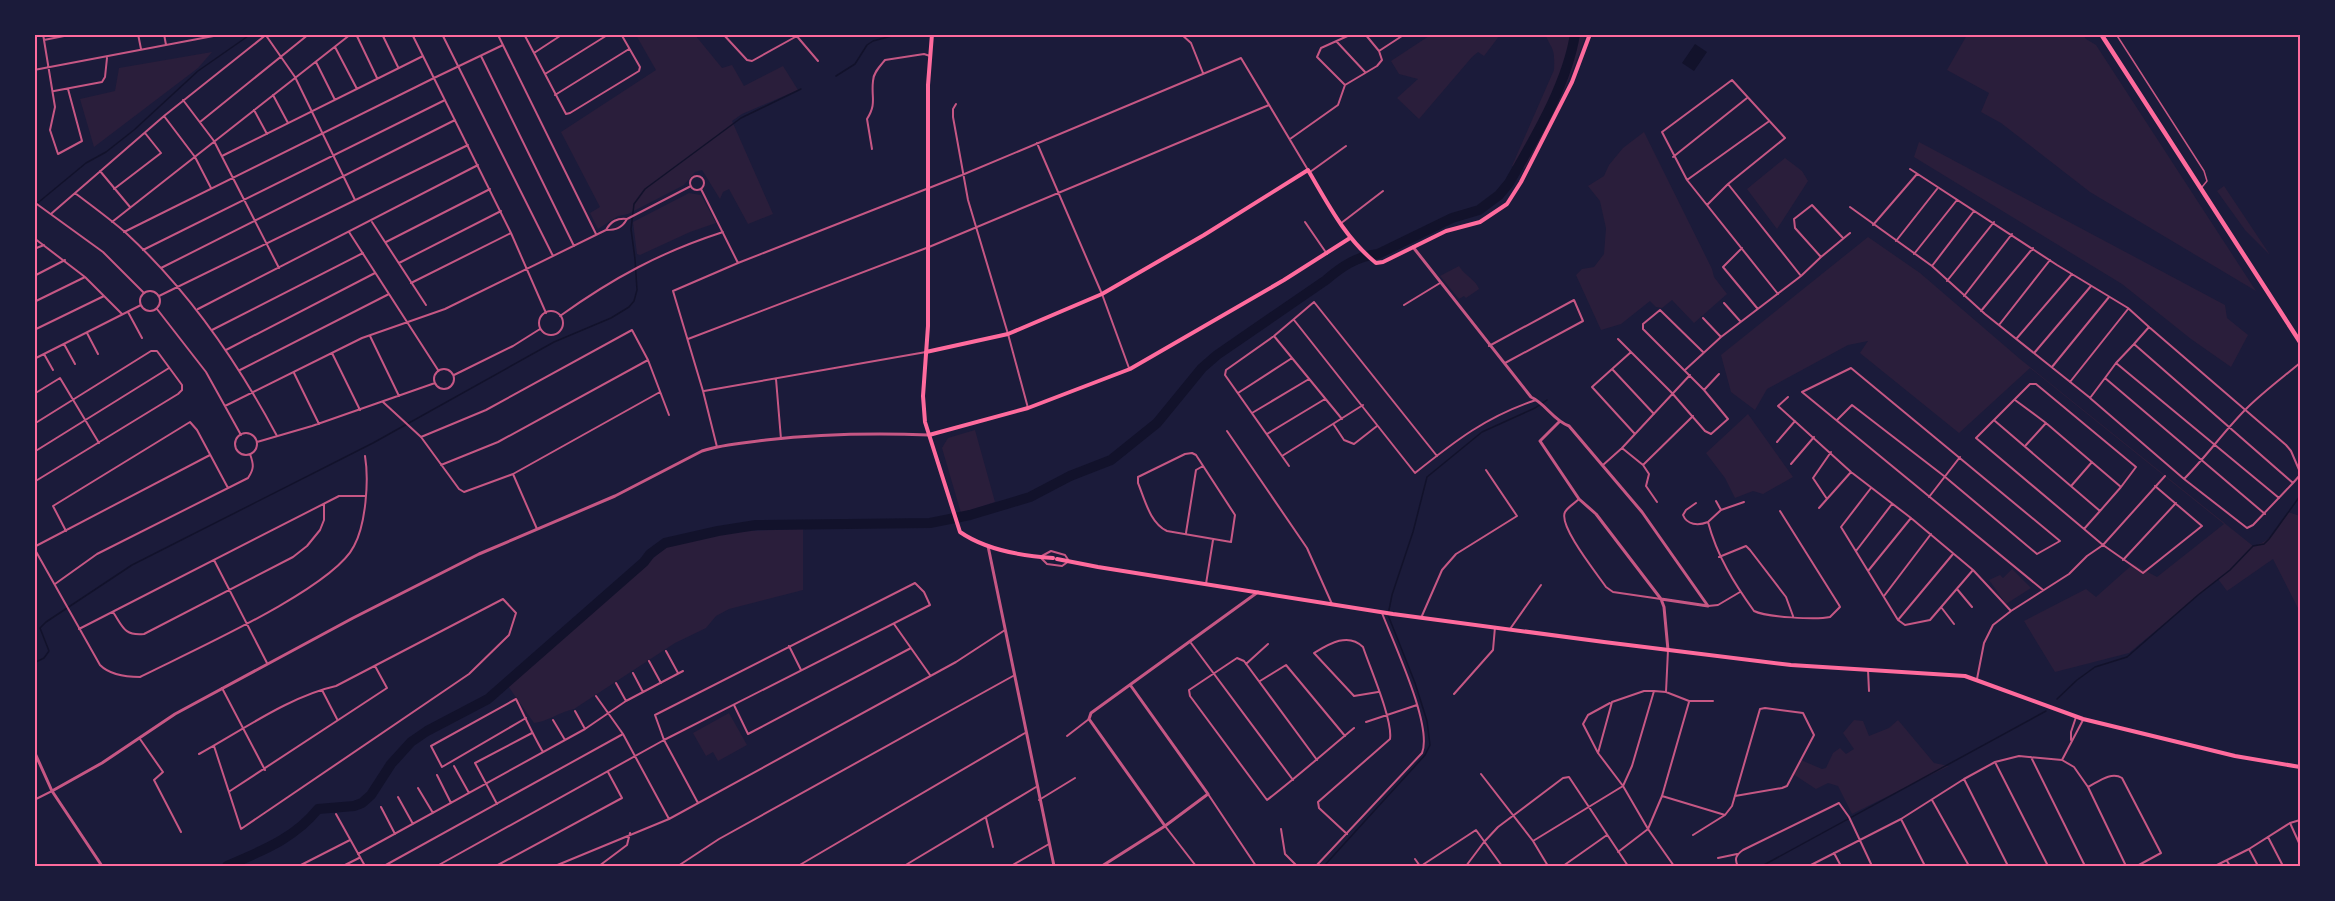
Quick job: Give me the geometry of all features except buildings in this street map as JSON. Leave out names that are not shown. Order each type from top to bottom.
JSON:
[{"type":"highway","points":[[2102,34],[2301,342]]},
{"type":"main road","points":[[932,34],[928,85],[929,247],[923,396],[925,422],[957,525],[964,534],[987,546],[1040,557],[1421,618],[1791,665],[1965,676],[2083,719],[2235,756],[2301,767]]},
{"type":"main road","points":[[926,352],[1008,334],[1037,324],[1102,294],[1309,171],[1350,238],[1376,263],[1446,231],[1480,222],[1507,204],[1521,182],[1572,82],[1590,34]]},
{"type":"main road","points":[[929,435],[1028,408],[1130,369],[1200,330],[1350,238]]},
{"type":"street","points":[[43,34],[54,91],[55,107],[50,130],[58,154],[82,141],[68,89]]},
{"type":"street","points":[[44,40],[74,34]]},
{"type":"street","points":[[138,34],[141,50]]},
{"type":"street","points":[[164,34],[166,45]]},
{"type":"street","points":[[185,34],[187,41]]},
{"type":"street","points":[[34,70],[224,34]]},
{"type":"street","points":[[200,122],[309,34]]},
{"type":"street","points":[[112,222],[351,34]]},
{"type":"street","points":[[356,34],[377,79]]},
{"type":"street","points":[[382,34],[399,68]]},
{"type":"street","points":[[412,34],[501,211],[546,313]]},
{"type":"street","points":[[442,34],[553,256]]},
{"type":"street","points":[[524,34],[566,114],[639,71],[640,67],[621,34]]},
{"type":"street","points":[[534,53],[563,34]]},
{"type":"street","points":[[544,75],[609,34]]},
{"type":"street","points":[[723,34],[747,60],[752,61],[796,35],[818,61]]},
{"type":"street","points":[[1181,34],[1191,43],[1203,73]]},
{"type":"street","points":[[1345,85],[1317,57],[1321,48],[1352,34]]},
{"type":"street","points":[[1290,140],[1338,105],[1345,85],[1377,66],[1382,60],[1379,51],[1365,34]]},
{"type":"street","points":[[1379,51],[1405,34]]},
{"type":"street","points":[[52,213],[183,100],[266,35],[295,77],[354,200]]},
{"type":"street","points":[[498,35],[597,235]]},
{"type":"street","points":[[1337,42],[1365,72]]},
{"type":"street","points":[[124,232],[503,45]]},
{"type":"street","points":[[335,46],[357,89]]},
{"type":"street","points":[[554,95],[629,48]]},
{"type":"street","points":[[872,148],[867,119],[874,109],[872,81],[875,73],[885,60],[924,54],[931,56]]},
{"type":"street","points":[[54,91],[102,82],[105,78],[108,56]]},
{"type":"street","points":[[222,156],[423,56]]},
{"type":"street","points":[[481,56],[574,246]]},
{"type":"street","points":[[717,447],[673,291],[962,175],[1241,58],[1309,171],[1346,146]]},
{"type":"street","points":[[316,61],[335,100]]},
{"type":"street","points":[[1707,205],[1728,184],[1785,138],[1731,80],[1662,132],[1687,180],[1778,294]]},
{"type":"street","points":[[273,94],[288,123]]},
{"type":"street","points":[[1673,157],[1747,98]]},
{"type":"street","points":[[183,100],[214,141],[279,268]]},
{"type":"street","points":[[143,250],[445,100]]},
{"type":"street","points":[[956,104],[953,117],[962,175],[1028,408]]},
{"type":"street","points":[[688,339],[929,247],[1269,105]]},
{"type":"street","points":[[254,110],[267,134]]},
{"type":"street","points":[[164,116],[195,157],[211,188]]},
{"type":"street","points":[[161,268],[455,120]]},
{"type":"street","points":[[1687,180],[1769,122]]},
{"type":"street","points":[[114,189],[161,153],[145,133]]},
{"type":"street","points":[[1037,143],[1102,294],[1130,369]]},
{"type":"street","points":[[159,296],[468,145]]},
{"type":"street","points":[[197,310],[478,165]]},
{"type":"street","points":[[1850,207],[1932,266],[1981,311],[2090,398],[2184,479],[2247,528],[2265,514],[2301,474],[2290,449],[2128,308],[1910,169]]},
{"type":"street","points":[[100,171],[130,207]]},
{"type":"street","points":[[1873,225],[1917,174]]},
{"type":"street","points":[[701,189],[695,190],[691,186],[690,181],[697,176],[704,181],[701,189],[738,263]]},
{"type":"street","points":[[1728,184],[1801,276]]},
{"type":"street","points":[[225,406],[332,353],[370,336],[408,324],[461,302],[606,230],[614,230],[623,226],[628,219],[691,186]]},
{"type":"street","points":[[1896,241],[1937,188]]},
{"type":"street","points":[[386,242],[490,189]]},
{"type":"street","points":[[1340,224],[1383,191]]},
{"type":"street","points":[[75,193],[124,232],[179,287],[240,370],[277,436]]},
{"type":"street","points":[[1914,254],[1957,200]]},
{"type":"street","points":[[34,202],[103,252],[144,293]]},
{"type":"street","points":[[1821,257],[1795,228],[1794,219],[1812,205],[1844,239]]},
{"type":"street","points":[[399,263],[501,211]]},
{"type":"street","points":[[1932,266],[1974,211]]},
{"type":"street","points":[[606,230],[610,223],[619,218],[628,219]]},
{"type":"street","points":[[372,221],[426,305]]},
{"type":"street","points":[[1305,222],[1327,254]]},
{"type":"street","points":[[1947,281],[1994,222]]},
{"type":"street","points":[[349,232],[438,370]]},
{"type":"street","points":[[560,316],[626,272],[693,241],[723,232]]},
{"type":"street","points":[[411,283],[511,233]]},
{"type":"street","points":[[1685,370],[1740,321],[1801,276],[1850,233]]},
{"type":"street","points":[[1964,296],[2012,234]]},
{"type":"street","points":[[34,238],[85,277],[122,314]]},
{"type":"street","points":[[34,249],[44,245]]},
{"type":"street","points":[[1413,247],[1531,398],[1558,422],[1569,426],[1642,512],[1708,606]]},
{"type":"street","points":[[1981,311],[2033,248]]},
{"type":"street","points":[[1743,249],[1723,267],[1757,308]]},
{"type":"street","points":[[212,330],[363,253]]},
{"type":"street","points":[[34,276],[65,260]]},
{"type":"street","points":[[1999,325],[2050,260]]},
{"type":"street","points":[[226,350],[375,273]]},
{"type":"street","points":[[2016,338],[2072,274]]},
{"type":"street","points":[[34,302],[85,277]]},
{"type":"street","points":[[1404,305],[1440,283]]},
{"type":"street","points":[[2035,353],[2091,286]]},
{"type":"street","points":[[152,291],[159,296],[160,303],[157,309],[149,311],[141,305],[140,301],[144,293],[152,291]]},
{"type":"street","points":[[240,370],[389,294]]},
{"type":"street","points":[[34,330],[104,296]]},
{"type":"street","points":[[2052,367],[2110,297]]},
{"type":"street","points":[[1489,346],[1574,300],[1583,321],[1503,364]]},
{"type":"street","points":[[1289,466],[1225,375],[1226,370],[1274,336],[1314,302],[1437,456]]},
{"type":"street","points":[[1724,303],[1740,321]]},
{"type":"street","points":[[34,359],[141,305]]},
{"type":"street","points":[[2070,382],[2128,308]]},
{"type":"street","points":[[157,309],[206,372],[241,435]]},
{"type":"street","points":[[1618,339],[1711,434],[1728,420],[1690,375],[1643,329],[1643,324],[1660,310],[1703,352]]},
{"type":"street","points":[[128,312],[142,338]]},
{"type":"street","points":[[554,312],[560,316],[562,325],[557,333],[548,335],[540,329],[539,319],[546,313],[554,312]]},
{"type":"street","points":[[1703,318],[1721,337]]},
{"type":"street","points":[[1294,320],[1415,473],[1476,427],[1515,407],[1537,401]]},
{"type":"street","points":[[2090,398],[2116,363],[2149,327]]},
{"type":"street","points":[[454,375],[513,346],[540,329]]},
{"type":"street","points":[[421,437],[486,410],[632,330],[648,360],[669,415]]},
{"type":"street","points":[[87,332],[98,354]]},
{"type":"street","points":[[370,336],[399,396]]},
{"type":"street","points":[[1274,336],[1342,419]]},
{"type":"street","points":[[64,344],[75,364]]},
{"type":"street","points":[[2134,344],[2293,483]]},
{"type":"street","points":[[34,424],[152,351],[157,351],[182,385],[182,390],[178,394],[34,482]]},
{"type":"street","points":[[703,391],[926,352]]},
{"type":"street","points":[[1631,352],[1592,387],[1634,434]]},
{"type":"street","points":[[332,353],[360,410]]},
{"type":"street","points":[[44,354],[53,370]]},
{"type":"street","points":[[1238,393],[1292,358]]},
{"type":"street","points":[[441,465],[498,442],[648,360]]},
{"type":"street","points":[[2116,363],[2279,498]]},
{"type":"street","points":[[2184,479],[2245,411],[2301,363]]},
{"type":"street","points":[[34,452],[169,368]]},
{"type":"street","points":[[1836,420],[1852,405],[1944,476],[2037,554],[2060,541],[1851,368],[1802,392],[1929,497],[2043,590]]},
{"type":"street","points":[[447,369],[454,375],[454,383],[448,389],[440,389],[435,383],[434,376],[438,370],[447,369]]},
{"type":"street","points":[[1612,370],[1654,414]]},
{"type":"street","points":[[294,372],[319,424]]},
{"type":"street","points":[[1704,390],[1719,374]]},
{"type":"street","points":[[1603,465],[1622,448],[1690,375]]},
{"type":"street","points":[[34,394],[60,378],[99,442]]},
{"type":"street","points":[[776,378],[781,439]]},
{"type":"street","points":[[2105,378],[2265,514]]},
{"type":"street","points":[[1252,413],[1309,379]]},
{"type":"street","points":[[257,441],[319,424],[435,383]]},
{"type":"street","points":[[2084,529],[2136,467],[2036,384],[2030,384],[1976,438],[2084,529],[2103,545],[2143,573],[2202,526],[2156,486]]},
{"type":"street","points":[[383,402],[421,437],[459,489],[464,492],[513,474],[660,392]]},
{"type":"street","points":[[1788,397],[1778,406],[1851,472],[1973,570],[2011,611]]},
{"type":"street","points":[[1267,434],[1325,399]]},
{"type":"street","points":[[2015,400],[2046,423],[2121,487]]},
{"type":"street","points":[[1282,456],[1363,405]]},
{"type":"street","points":[[1644,465],[1693,416]]},
{"type":"street","points":[[1995,421],[2100,511]]},
{"type":"street","points":[[66,531],[53,506],[190,422],[197,430],[228,488]]},
{"type":"street","points":[[1558,422],[1540,441],[1579,499],[1596,514],[1661,599],[1664,607],[1668,650],[1666,692]]},
{"type":"street","points":[[1777,442],[1795,422]]},
{"type":"street","points":[[2025,446],[2046,423]]},
{"type":"street","points":[[1334,424],[1344,440],[1354,444],[1377,426]]},
{"type":"street","points":[[1227,431],[1307,548],[1332,604]]},
{"type":"street","points":[[250,434],[257,441],[256,449],[250,454],[240,453],[236,447],[236,440],[241,435],[250,434]]},
{"type":"street","points":[[34,800],[102,763],[139,737],[267,663],[447,570],[537,528],[615,496],[702,452],[717,447],[817,436],[929,435]]},
{"type":"street","points":[[1791,464],[1814,437]]},
{"type":"street","points":[[1622,448],[1644,465],[1649,474],[1646,486],[1657,502]]},
{"type":"street","points":[[1827,499],[1813,478],[1831,452]]},
{"type":"street","points":[[1189,453],[1196,456],[1203,465],[1235,515],[1231,542],[1167,531],[1158,525],[1138,483],[1138,477],[1142,474],[1189,453]]},
{"type":"street","points":[[55,584],[97,554],[248,478],[253,471],[254,464],[250,454]]},
{"type":"street","points":[[210,455],[34,548],[99,665],[106,671],[128,677],[140,677],[247,623],[323,579],[354,547],[360,530],[368,470],[365,456]]},
{"type":"street","points":[[1929,497],[1960,457]]},
{"type":"street","points":[[2072,486],[2092,462]]},
{"type":"street","points":[[1186,534],[1196,470],[1203,465]]},
{"type":"street","points":[[2169,472],[2172,468]]},
{"type":"street","points":[[1421,618],[1442,570],[1456,554],[1518,516],[1486,470]]},
{"type":"street","points":[[1818,508],[1851,472]]},
{"type":"street","points":[[513,474],[537,528]]},
{"type":"street","points":[[1977,679],[1984,643],[1993,625],[2069,574],[2087,556],[2103,545],[2165,476]]},
{"type":"street","points":[[1871,488],[1841,527],[1898,620],[1905,625],[1930,620],[1973,570]]},
{"type":"street","points":[[79,629],[339,496],[365,496]]},
{"type":"street","points":[[1579,499],[1565,512],[1564,518],[1571,537],[1606,587],[1613,592],[1708,606],[1718,605],[1740,592]]},
{"type":"street","points":[[1716,501],[1721,510]]},
{"type":"street","points":[[1696,503],[1683,515],[1695,525],[1708,522],[1721,510],[1744,502]]},
{"type":"street","points":[[2123,560],[2176,503]]},
{"type":"street","points":[[113,612],[125,631],[134,635],[144,634],[230,591],[293,557],[307,546],[324,520],[324,504]]},
{"type":"street","points":[[1856,551],[1892,504]]},
{"type":"street","points":[[1708,522],[1719,557],[1754,611],[1759,614],[1829,618],[1838,610],[1839,605],[1780,511]]},
{"type":"street","points":[[1868,571],[1911,518]]},
{"type":"street","points":[[1883,597],[1931,534]]},
{"type":"street","points":[[1206,584],[1213,539]]},
{"type":"street","points":[[987,546],[1054,867]]},
{"type":"street","points":[[1719,557],[1746,546],[1786,597],[1793,616]]},
{"type":"street","points":[[1051,551],[1059,552],[1069,561],[1062,566],[1047,564],[1040,557],[1051,551]]},
{"type":"street","points":[[1898,620],[1953,554]]},
{"type":"street","points":[[214,560],[267,663]]},
{"type":"street","points":[[437,867],[664,740],[930,605],[919,585],[915,583],[655,715],[664,740],[698,803]]},
{"type":"street","points":[[1510,629],[1541,585]]},
{"type":"street","points":[[1957,589],[1972,607]]},
{"type":"street","points":[[1067,735],[1089,719],[1091,713],[1191,643],[1258,592]]},
{"type":"street","points":[[199,754],[279,709],[322,689],[336,686],[503,599],[516,613],[509,635],[469,674],[241,829],[214,746]]},
{"type":"street","points":[[1941,607],[1954,624]]},
{"type":"street","points":[[1316,867],[1422,753],[1425,737],[1417,705],[1383,612]]},
{"type":"street","points":[[894,624],[931,676]]},
{"type":"street","points":[[1454,694],[1493,650],[1495,627]]},
{"type":"street","points":[[555,867],[630,833],[669,819],[931,676],[1005,630]]},
{"type":"street","points":[[1347,834],[1319,808],[1318,802],[1390,739],[1392,732],[1363,647],[1340,640],[1314,653],[1354,696],[1378,692]]},
{"type":"street","points":[[1191,643],[1293,780]]},
{"type":"street","points":[[1246,663],[1268,644]]},
{"type":"street","points":[[789,646],[802,671]]},
{"type":"street","points":[[734,705],[748,734],[911,648]]},
{"type":"street","points":[[666,651],[678,673]]},
{"type":"street","points":[[1317,760],[1246,663],[1237,658],[1189,690],[1190,696],[1267,800],[1293,780],[1317,760],[1354,728]]},
{"type":"street","points":[[649,661],[661,682]]},
{"type":"street","points":[[230,791],[265,770],[387,687],[375,665]]},
{"type":"street","points":[[1260,681],[1286,665],[1345,736]]},
{"type":"street","points":[[1868,669],[1869,691]]},
{"type":"street","points":[[357,854],[585,729],[626,701],[683,670]]},
{"type":"street","points":[[633,673],[643,692]]},
{"type":"street","points":[[678,867],[719,839],[1013,676]]},
{"type":"street","points":[[616,683],[626,701]]},
{"type":"street","points":[[1131,686],[1208,794],[1256,867]]},
{"type":"street","points":[[222,688],[265,770]]},
{"type":"street","points":[[322,689],[338,719]]},
{"type":"street","points":[[1674,867],[1623,786],[1598,753],[1583,724],[1588,715],[1612,702],[1644,691],[1666,692],[1689,701],[1713,702]]},
{"type":"street","points":[[1533,841],[1623,786],[1632,766],[1654,691]]},
{"type":"street","points":[[596,696],[623,734],[669,819]]},
{"type":"street","points":[[526,718],[442,767],[431,746],[516,699],[526,718],[532,733],[543,752]]},
{"type":"street","points":[[1618,852],[1648,829],[1662,796],[1689,701]]},
{"type":"street","points":[[1598,753],[1612,702]]},
{"type":"street","points":[[1366,722],[1417,705]]},
{"type":"street","points":[[1693,835],[1725,815],[1735,796],[1760,710],[1765,708],[1803,713],[1814,735],[1787,786],[1735,796]]},
{"type":"street","points":[[575,711],[585,729]]},
{"type":"street","points":[[2071,740],[2071,732],[2077,717]]},
{"type":"street","points":[[1089,719],[1196,867]]},
{"type":"street","points":[[2062,760],[2083,719]]},
{"type":"street","points":[[553,720],[565,740]]},
{"type":"street","points":[[497,804],[475,763],[532,733]]},
{"type":"street","points":[[798,867],[1025,733]]},
{"type":"street","points":[[384,867],[623,734]]},
{"type":"street","points":[[139,737],[163,772],[154,780],[181,832]]},
{"type":"street","points":[[34,751],[52,791],[102,867]]},
{"type":"street","points":[[1809,867],[1900,819],[1995,762],[2019,756],[2031,756],[2062,760],[2074,768],[2088,787],[2126,867]]},
{"type":"street","points":[[2031,756],[2085,867]]},
{"type":"street","points":[[1995,762],[2048,867]]},
{"type":"street","points":[[454,766],[469,794]]},
{"type":"street","points":[[496,867],[622,798],[608,772]]},
{"type":"street","points":[[1481,774],[1533,841],[1548,867]]},
{"type":"street","points":[[437,775],[452,803]]},
{"type":"street","points":[[2088,787],[2112,775],[2122,778],[2161,853],[2137,867]]},
{"type":"street","points":[[1466,867],[1484,842],[1512,815],[1563,778],[1569,777],[1628,866]]},
{"type":"street","points":[[1039,800],[1075,778]]},
{"type":"street","points":[[1964,779],[2008,867]]},
{"type":"street","points":[[904,867],[1036,787]]},
{"type":"street","points":[[418,788],[433,813]]},
{"type":"street","points":[[1102,867],[1165,826],[1208,794]]},
{"type":"street","points":[[1662,796],[1725,815]]},
{"type":"street","points":[[398,797],[413,824]]},
{"type":"street","points":[[1932,800],[1969,867]]},
{"type":"street","points":[[1718,858],[1737,854],[1839,803],[1849,817],[1872,867]]},
{"type":"street","points":[[381,807],[395,834]]},
{"type":"street","points":[[336,814],[365,867]]},
{"type":"street","points":[[986,818],[993,847]]},
{"type":"street","points":[[1900,819],[1925,867]]},
{"type":"street","points":[[2215,867],[2290,823],[2301,820]]},
{"type":"street","points":[[2290,823],[2301,845]]},
{"type":"street","points":[[1281,830],[1285,854],[1297,867]]},
{"type":"street","points":[[1415,859],[1420,867],[1474,830],[1502,867]]},
{"type":"street","points":[[599,867],[627,845],[630,833]]},
{"type":"street","points":[[1563,867],[1607,836]]},
{"type":"street","points":[[2268,837],[2283,867]]},
{"type":"street","points":[[299,867],[350,840]]},
{"type":"street","points":[[1011,867],[1049,844]]},
{"type":"street","points":[[2249,849],[2258,867]]},
{"type":"street","points":[[1834,853],[1841,867]]},
{"type":"street","points":[[1737,854],[1738,867]]},
{"type":"street","points":[[343,867],[360,857]]},
{"type":"street","points":[[2227,861],[2230,867]]},
{"type":"lane","points":[[2116,34],[2204,171],[2207,181],[2202,188]]},
{"type":"shaded area","points":[[1545,34],[1586,35],[1558,103],[1525,168],[1512,166],[1554,70],[1554,53]]},
{"type":"shaded area","points":[[636,35],[695,35],[722,68],[732,65],[744,86],[783,66],[798,90],[742,114],[732,121],[773,214],[748,224],[729,189],[723,192],[720,199],[702,170],[695,172],[684,185],[628,214],[618,216],[598,229],[590,213],[600,207],[561,132],[656,70]]},
{"type":"shaded area","points":[[1428,35],[1500,35],[1484,56],[1478,52],[1472,57],[1419,119],[1397,98],[1418,79],[1399,74],[1391,61]]},
{"type":"shaded area","points":[[1967,35],[2083,35],[2096,45],[2256,291],[2090,192],[2001,123],[1981,112],[1989,93],[1947,70]]},
{"type":"shaded area","points":[[1695,44],[1707,52],[1694,71],[1682,63]]},
{"type":"shaded area","points":[[212,52],[198,68],[94,147],[80,99],[115,91],[119,68]]},
{"type":"shaded area","points":[[1644,132],[1714,277],[1727,294],[1694,323],[1672,300],[1662,308],[1656,307],[1650,301],[1621,324],[1601,330],[1576,275],[1582,269],[1594,267],[1604,254],[1606,228],[1600,201],[1588,186],[1604,176],[1609,165],[1623,148]]},
{"type":"shaded area","points":[[1919,142],[2225,305],[2227,318],[2248,335],[2231,367],[2191,339],[2122,284],[1914,157]]},
{"type":"shaded area","points":[[1785,158],[1802,171],[1808,181],[1777,229],[1747,189]]},
{"type":"shaded area","points":[[2224,186],[2270,255],[2245,230],[2217,191]]},
{"type":"shaded area","points":[[689,193],[701,195],[716,223],[640,255],[637,254],[633,222]]},
{"type":"shaded area","points":[[1868,237],[1920,273],[2020,359],[2253,546],[2269,538],[2288,512],[2300,516],[2300,612],[2273,559],[2227,591],[2218,579],[2129,653],[2055,672],[2024,621],[2086,589],[2096,597],[2133,564],[2157,577],[2224,524],[2030,368],[1959,433],[1860,353],[1868,341],[1848,345],[1767,389],[1755,410],[1731,392],[1721,355]]},
{"type":"shaded area","points":[[1459,266],[1479,289],[1466,298],[1464,296],[1459,299],[1440,276]]},
{"type":"shaded area","points":[[1748,414],[1793,477],[1763,494],[1753,491],[1735,498],[1725,478],[1706,453]]},
{"type":"shaded area","points":[[975,430],[995,502],[961,513],[942,448],[948,438]]},
{"type":"shaded area","points":[[803,529],[803,590],[729,609],[716,616],[706,628],[675,643],[574,709],[544,720],[534,723],[508,686],[667,546],[726,532]]},
{"type":"shaded area","points":[[2012,569],[2031,588],[2006,604],[1989,580],[2000,575],[2003,578]]},
{"type":"shaded area","points":[[729,713],[747,745],[718,761],[713,752],[706,756],[693,733]]},
{"type":"shaded area","points":[[1854,720],[1863,721],[1869,736],[1889,728],[1898,720],[1934,763],[1949,766],[1852,814],[1838,786],[1828,783],[1816,789],[1793,774],[1801,760],[1822,769],[1826,768],[1833,753],[1840,748],[1846,754],[1854,749],[1843,733]]},
{"type":"waterway","points":[[34,206],[86,163],[106,152],[134,130],[198,71],[251,34]]},
{"type":"waterway","points":[[836,76],[855,64],[867,45],[873,41],[899,34]]},
{"type":"waterway","points":[[227,866],[288,836],[318,809],[354,806],[362,803],[371,795],[391,764],[411,742],[427,731],[488,699],[665,543],[756,525],[930,523],[970,515],[1030,497],[1070,476],[1111,460],[1157,423],[1202,368],[1217,355],[1344,267],[1363,257],[1378,254],[1452,218],[1479,210],[1499,195],[1509,183],[1529,148],[1557,92],[1565,73],[1575,34]]},
{"type":"waterway","points":[[34,663],[44,658],[49,651],[40,628],[132,565],[373,443],[554,342],[611,318],[629,307],[634,301],[637,290],[631,229],[634,204],[645,189],[741,118],[801,89]]},
{"type":"waterway","points":[[1324,866],[1425,755],[1430,745],[1427,721],[1415,683],[1388,615],[1427,477],[1482,432],[1535,408],[1547,400]]},
{"type":"waterway","points":[[2057,699],[2095,667],[2127,657],[2230,570],[2253,546],[2264,544],[2300,496]]},
{"type":"waterway","points":[[1762,866],[2046,711]]}]
